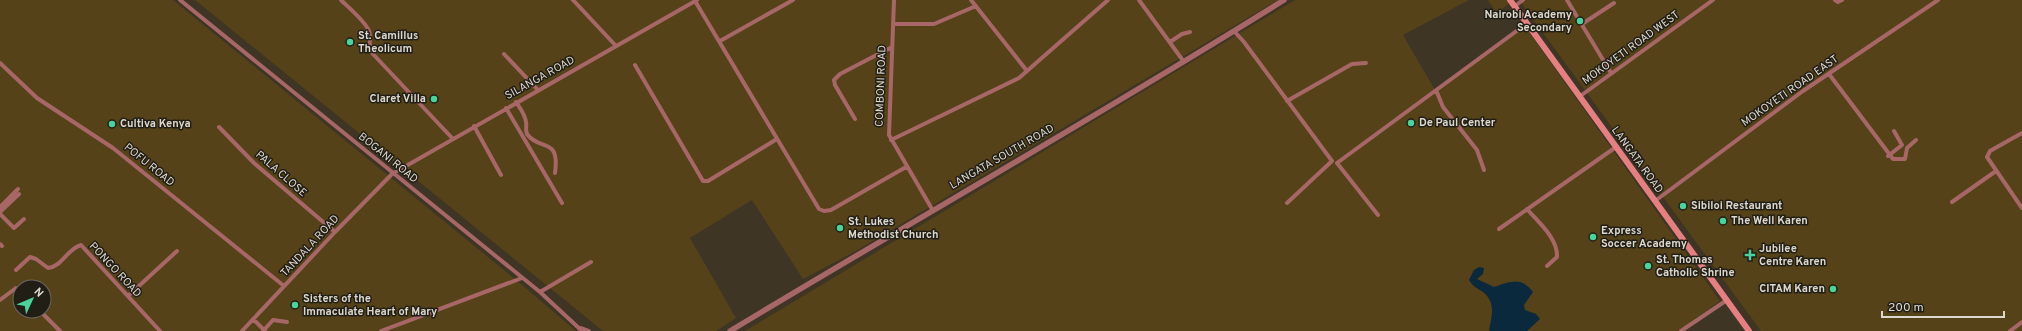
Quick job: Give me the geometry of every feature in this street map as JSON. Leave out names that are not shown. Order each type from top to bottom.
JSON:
[{"type":"main road","name":"LANGATA ROAD","points":[[1510,0],[1749,331]]},
{"type":"street","name":"BOGANI ROAD","points":[[180,0],[392,174],[540,292],[582,329]]},
{"type":"street","points":[[341,0],[367,27],[370,34],[369,46],[371,51],[453,139]]},
{"type":"street","points":[[573,0],[616,46]]},
{"type":"street","points":[[720,41],[793,0]]},
{"type":"street","name":"COMBONI ROAD","points":[[894,0],[888,128],[890,140],[932,209]]},
{"type":"street","points":[[971,0],[1028,70]]},
{"type":"street","points":[[890,140],[1019,78],[1108,0]]},
{"type":"street","points":[[1139,0],[1184,62]]},
{"type":"street","name":"LANGATA SOUTH ROAD","points":[[730,331],[834,267],[870,248],[932,209],[1184,62],[1284,0]]},
{"type":"street","points":[[1515,6],[1523,0]]},
{"type":"street","points":[[1567,0],[1611,73]]},
{"type":"street","name":"MOKOYETI ROAD WEST","points":[[1579,97],[1713,0]]},
{"type":"street","points":[[1835,0],[1838,2],[1842,0]]},
{"type":"street","name":"MOKOYETI ROAD EAST","points":[[1655,201],[1752,128],[1938,0]]},
{"type":"street","name":"SILANGA ROAD","points":[[392,174],[516,102],[696,1]]},
{"type":"street","points":[[696,1],[814,203],[824,212],[831,210],[906,167]]},
{"type":"street","points":[[1582,24],[1614,3]]},
{"type":"street","points":[[893,24],[934,24],[976,6]]},
{"type":"street","points":[[1378,215],[1337,163],[1526,24]]},
{"type":"street","points":[[1170,42],[1182,34],[1190,32]]},
{"type":"street","points":[[1234,32],[1244,42],[1332,161],[1287,203]]},
{"type":"street","points":[[855,120],[835,85],[834,80],[840,74],[892,47]]},
{"type":"street","points":[[504,54],[538,90]]},
{"type":"street","name":"POFU ROAD","points":[[0,63],[37,98],[113,148],[284,286]]},
{"type":"street","points":[[1287,101],[1352,64],[1366,63]]},
{"type":"street","points":[[635,65],[703,181],[708,181],[777,139]]},
{"type":"street","points":[[1829,74],[1888,156],[1893,160],[1903,160],[1907,148],[1916,140]]},
{"type":"street","points":[[1436,90],[1443,107],[1477,150],[1484,170]]},
{"type":"street","points":[[516,102],[524,114],[527,123],[526,131],[528,135],[550,147],[554,151],[557,160],[555,173]]},
{"type":"street","points":[[506,108],[562,203]]},
{"type":"street","points":[[474,126],[501,175]]},
{"type":"street","name":"PALA CLOSE","points":[[219,127],[254,163],[334,232]]},
{"type":"street","points":[[1888,156],[1902,145],[1894,131]]},
{"type":"street","points":[[2022,133],[1988,154],[1988,160],[2022,208]]},
{"type":"street","points":[[1499,229],[1616,147]]},
{"type":"street","points":[[1952,202],[1996,171]]},
{"type":"street","name":"TANDALA ROAD","points":[[242,331],[334,232],[392,174]]},
{"type":"street","points":[[0,207],[19,192],[0,213],[14,228],[24,220]]},
{"type":"street","points":[[1527,209],[1553,239],[1558,251],[1557,257],[1547,266]]},
{"type":"street","name":"PONGO ROAD","points":[[16,270],[30,257],[36,259],[48,268],[54,268],[74,248],[81,246],[160,331]]},
{"type":"street","points":[[128,296],[177,251]]},
{"type":"street","points":[[540,292],[591,262]]},
{"type":"street","points":[[381,331],[522,278]]},
{"type":"street","points":[[0,300],[12,289]]},
{"type":"street","points":[[1681,331],[1727,300]]},
{"type":"street","points":[[48,319],[60,331]]},
{"type":"street","points":[[253,319],[264,331],[273,320],[288,322]]},
{"type":"street","points":[[2010,331],[2022,322]]},
{"type":"street","points":[[151,331],[156,327]]},
{"type":"street","points":[[582,329],[589,331]]},
{"type":"shaded area","points":[[0,0],[173,0],[521,284],[576,331],[0,331]]},
{"type":"shaded area","points":[[195,0],[1278,0],[854,252],[803,279],[752,200],[690,238],[736,318],[716,331],[603,331]]},
{"type":"shaded area","points":[[1295,0],[1469,0],[1403,35],[1435,90],[1524,25],[1720,301],[1679,331],[745,331]]},
{"type":"shaded area","points":[[1488,0],[1510,0],[1511,1],[1497,14]]},
{"type":"shaded area","points":[[1519,0],[2022,0],[2022,331],[1761,331]]},
{"type":"water","points":[[1479,267],[1484,268],[1483,274],[1477,279],[1494,287],[1510,282],[1520,282],[1529,287],[1533,292],[1524,305],[1525,310],[1536,314],[1540,319],[1527,331],[1489,330],[1492,310],[1490,300],[1469,280],[1474,270]]},
{"type":"place","name":"Nairobi Academy Secondary","points":[[1580,21]]},
{"type":"place","name":"St. Camillus Theolicum","points":[[350,42]]},
{"type":"place","name":"Claret Villa","points":[[434,99]]},
{"type":"place","name":"De Paul Center","points":[[1411,123]]},
{"type":"place","name":"Cultiva Kenya","points":[[112,124]]},
{"type":"place","name":"Sibiloi Restaurant","points":[[1683,206]]},
{"type":"place","name":"The Well Karen","points":[[1723,221]]},
{"type":"place","name":"St. Lukes Methodist Church","points":[[840,228]]},
{"type":"place","name":"Express Soccer Academy","points":[[1593,237]]},
{"type":"place","name":"Jubilee Centre Karen","points":[[1750,255]]},
{"type":"place","name":"St. Thomas Catholic Shrine","points":[[1648,266]]},
{"type":"place","name":"CITAM Karen","points":[[1833,289]]},
{"type":"place","name":"Sisters of the Immaculate Heart of Mary","points":[[295,305]]}]
